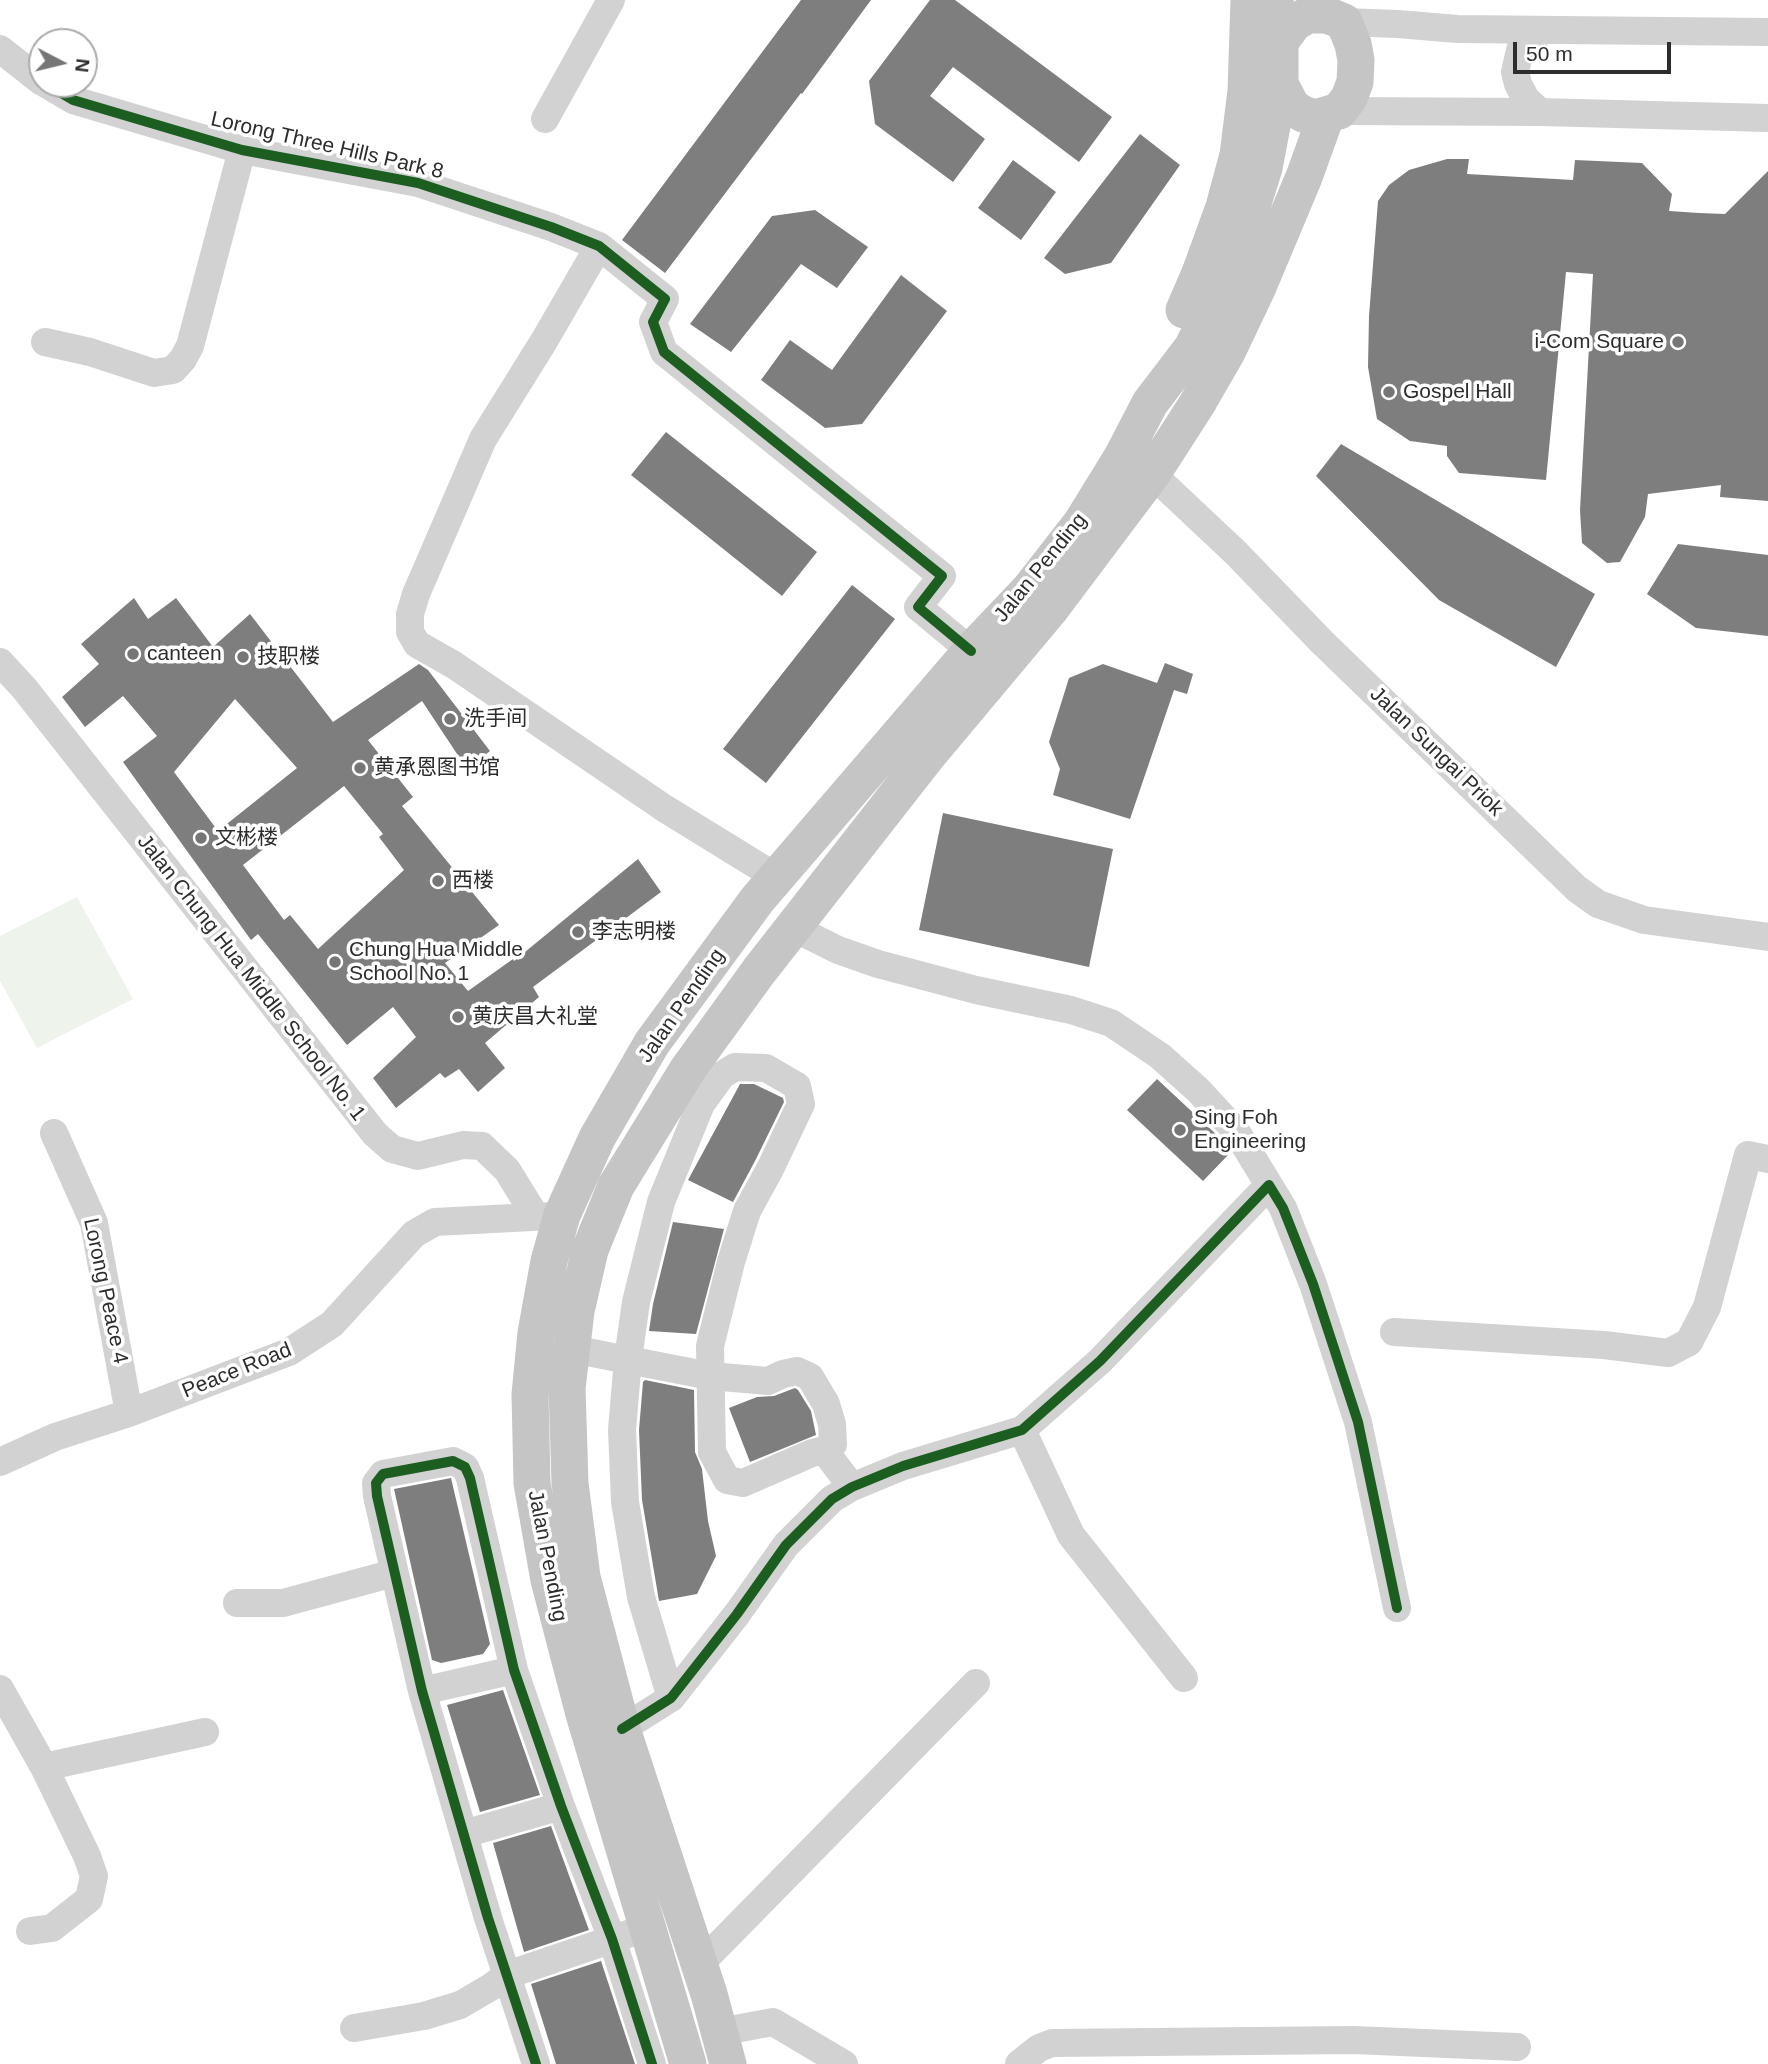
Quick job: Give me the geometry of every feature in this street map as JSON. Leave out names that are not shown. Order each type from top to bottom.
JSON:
[{"type":"main road","points":[[1150,403],[1171,340],[1200,273],[1224,207],[1238,155],[1246,92],[1250,0]]},
{"type":"main road","points":[[1275,0],[1280,42],[1280,84],[1292,107],[1315,118],[1332,113],[1349,98],[1355,82],[1356,60],[1353,44],[1331,12],[1308,15],[1294,23],[1280,42]]},
{"type":"main road","name":"Jalan Pending","points":[[688,2064],[583,1714],[549,1580],[532,1483],[530,1394],[536,1333],[550,1261],[549,1216],[652,1043],[776,877],[971,651],[1029,590],[1082,522],[1122,457],[1150,403],[1192,348],[1223,284],[1243,235],[1264,168],[1280,84]]},
{"type":"main road","name":"Jalan Pending","points":[[724,2048],[622,1728],[582,1577],[570,1483],[567,1388],[576,1311],[590,1251],[616,1186],[700,1079],[759,971],[928,755],[1052,607],[1152,474],[1227,352],[1332,113]]},
{"type":"street","points":[[545,119],[611,0]]},
{"type":"street","points":[[1331,12],[1398,24],[1457,29],[1768,32]]},
{"type":"street","points":[[1540,112],[1526,99],[1515,72],[1520,50],[1528,39],[1543,31]]},
{"type":"street","name":"Lorong Three Hills Park 8","points":[[0,49],[28,71]]},
{"type":"street","name":"Lorong Three Hills Park 8","points":[[70,98],[242,150],[418,183],[599,246],[665,299],[653,322],[664,352],[942,576],[918,607],[971,651]]},
{"type":"street","points":[[1332,113],[1540,112],[1768,118]]},
{"type":"street","points":[[46,342],[90,352],[154,373],[173,370],[190,346],[242,150]]},
{"type":"street","points":[[599,246],[483,439],[416,594],[410,614],[410,632],[417,644],[454,665],[664,808],[776,877]]},
{"type":"street","name":"Jalan Sungai Priok","points":[[1152,474],[1236,553],[1322,642],[1577,889],[1598,904],[1644,920],[1768,937]]},
{"type":"street","name":"Jalan Chung Hua Middle School No. 1","points":[[0,662],[24,688],[374,1134],[392,1149],[418,1156],[463,1144],[482,1146],[549,1216]]},
{"type":"street","points":[[793,928],[838,950],[878,964],[976,990],[1071,1010],[1111,1023],[1160,1056],[1198,1090],[1236,1131],[1283,1208],[1314,1284],[1357,1422],[1397,1608]]},
{"type":"street","points":[[572,1349],[628,1359],[710,1376],[768,1381],[797,1371],[810,1377],[826,1404],[832,1424],[833,1444],[824,1451],[812,1453],[743,1483],[727,1480],[712,1452],[710,1376],[710,1346],[747,1211],[801,1104],[797,1086],[765,1068],[735,1067],[722,1075],[700,1079],[701,1104],[661,1202],[636,1301],[628,1359],[622,1430],[625,1502],[641,1597],[671,1698]]},
{"type":"street","name":"Lorong Peace 4","points":[[54,1133],[94,1223],[129,1413]]},
{"type":"street","points":[[1394,1332],[1604,1345],[1668,1353],[1689,1342],[1707,1307],[1748,1155],[1768,1159]]},
{"type":"street","points":[[622,1728],[671,1698],[737,1614],[786,1545],[826,1505],[852,1487],[903,1466],[1022,1430],[1100,1361],[1269,1185]]},
{"type":"street","name":"Peace Road","points":[[0,1461],[55,1437],[129,1413],[289,1352],[332,1324],[414,1234],[435,1222],[549,1216]]},
{"type":"street","points":[[1022,1430],[1071,1535],[1184,1678]]},
{"type":"street","points":[[824,1451],[852,1487]]},
{"type":"street","points":[[536,2064],[422,1691],[377,1496],[376,1483],[383,1474],[453,1461],[465,1467],[470,1478],[514,1670],[561,1806],[612,1938],[652,2064]]},
{"type":"street","points":[[237,1603],[282,1603],[394,1573]]},
{"type":"street","points":[[422,1691],[514,1670]]},
{"type":"street","points":[[699,1965],[976,1683]]},
{"type":"street","points":[[0,1689],[44,1767],[88,1856],[94,1876],[89,1899],[52,1928],[30,1931]]},
{"type":"street","points":[[44,1767],[205,1732]]},
{"type":"street","points":[[464,1833],[561,1806]]},
{"type":"street","points":[[354,2028],[424,2015],[460,2005],[507,1975],[647,1928]]},
{"type":"street","points":[[724,2048],[773,2022],[844,2064]]},
{"type":"street","points":[[1019,2064],[1038,2048],[1052,2043],[1354,2040],[1517,2047]]},
{"type":"shaded area","points":[[77,897],[133,999],[37,1048],[0,981],[0,936]]},
{"type":"building","points":[[801,0],[871,0],[665,273],[622,240]]},
{"type":"building","points":[[930,0],[955,0],[1112,117],[1079,162],[953,67],[930,96],[985,139],[953,182],[875,124],[869,81]]},
{"type":"building","points":[[1140,134],[1180,165],[1111,263],[1065,274],[1044,258]]},
{"type":"building","name":"i-Com Square","points":[[1447,159],[1469,159],[1467,174],[1573,180],[1575,160],[1642,163],[1672,194],[1669,211],[1725,214],[1768,171],[1768,501],[1720,497],[1721,485],[1648,494],[1645,517],[1620,562],[1607,563],[1582,543],[1580,510],[1593,274],[1566,272],[1546,480],[1459,473],[1447,456],[1447,446],[1410,441],[1377,419],[1368,367],[1378,201],[1389,185],[1409,170]]},
{"type":"building","points":[[1013,160],[1056,192],[1021,240],[978,208]]},
{"type":"building","points":[[815,210],[868,247],[837,288],[801,264],[731,352],[690,324],[772,216]]},
{"type":"building","points":[[901,275],[947,311],[862,424],[825,428],[761,380],[790,340],[832,370]]},
{"type":"building","points":[[666,432],[817,552],[782,596],[631,475]]},
{"type":"building","points":[[1341,444],[1595,594],[1556,667],[1439,600],[1316,476]]},
{"type":"building","points":[[1678,544],[1768,555],[1768,636],[1696,628],[1647,594]]},
{"type":"building","points":[[852,585],[895,619],[766,783],[723,749]]},
{"type":"building","points":[[134,598],[148,619],[176,598],[213,647],[250,614],[333,722],[419,664],[428,670],[490,751],[467,769],[422,701],[368,740],[413,797],[402,806],[499,925],[445,963],[468,991],[513,959],[514,961],[638,859],[661,892],[533,987],[539,997],[485,1043],[505,1068],[478,1092],[459,1069],[445,1078],[440,1073],[396,1108],[373,1078],[416,1037],[393,1007],[347,1045],[258,934],[251,940],[123,762],[157,736],[123,696],[85,727],[62,697],[99,664],[81,644]],"holes":[[[235,699],[297,768],[218,831],[174,772]],[[344,786],[383,834],[379,837],[404,870],[318,949],[290,915],[284,920],[243,865]]]},
{"type":"building","points":[[1165,663],[1193,674],[1187,694],[1174,690],[1130,819],[1053,795],[1060,769],[1049,742],[1069,678],[1103,664],[1157,683]]},
{"type":"building","points":[[943,813],[1113,849],[1089,967],[919,930]]},
{"type":"building","name":"Sing Foh Engineering","points":[[1157,1079],[1218,1136],[1230,1153],[1203,1181],[1127,1110]]},
{"type":"building","points":[[740,1084],[754,1084],[783,1098],[784,1102],[733,1202],[688,1180]]},
{"type":"building","points":[[673,1222],[724,1229],[696,1334],[649,1331]]},
{"type":"building","points":[[645,1380],[694,1390],[695,1452],[702,1469],[708,1521],[716,1556],[697,1594],[659,1601],[642,1500],[639,1430]]},
{"type":"building","points":[[795,1388],[811,1411],[816,1435],[750,1462],[729,1408],[757,1397],[774,1396]]},
{"type":"building","points":[[451,1478],[490,1644],[483,1654],[441,1663],[432,1660],[394,1489]]},
{"type":"building","points":[[503,1690],[540,1795],[480,1812],[447,1705]]},
{"type":"building","points":[[551,1826],[589,1930],[524,1952],[493,1843]]},
{"type":"building","points":[[601,1961],[635,2064],[556,2064],[531,1984]]},
{"type":"cycle path","points":[[70,98],[242,150],[418,183],[551,227],[599,246],[665,299],[653,322],[664,352],[942,576],[918,607],[971,651]]},
{"type":"cycle path","points":[[622,1729],[671,1698],[737,1614],[786,1545],[832,1499],[852,1487],[903,1466],[1022,1430],[1100,1361],[1269,1185],[1283,1208],[1313,1284],[1358,1422],[1397,1608]]},
{"type":"cycle path","points":[[536,2064],[488,1918],[422,1691],[377,1496],[376,1483],[383,1474],[453,1461],[465,1467],[470,1478],[514,1670],[561,1806],[612,1939],[652,2064]]},
{"type":"place","name":"i-Com Square","points":[[1678,342]]},
{"type":"place","name":"Gospel Hall","points":[[1389,392]]},
{"type":"place","name":"canteen","points":[[133,654]]},
{"type":"place","name":"技职楼","points":[[243,657]]},
{"type":"place","name":"洗手间","points":[[450,719]]},
{"type":"place","name":"黄承恩图书馆","points":[[360,768]]},
{"type":"place","name":"文彬楼","points":[[201,838]]},
{"type":"place","name":"西楼","points":[[438,881]]},
{"type":"place","name":"李志明楼","points":[[578,932]]},
{"type":"place","name":"Chung Hua Middle School No. 1","points":[[335,962]]},
{"type":"place","name":"黄庆昌大礼堂","points":[[458,1017]]},
{"type":"place","name":"Sing Foh Engineering","points":[[1180,1130]]}]
